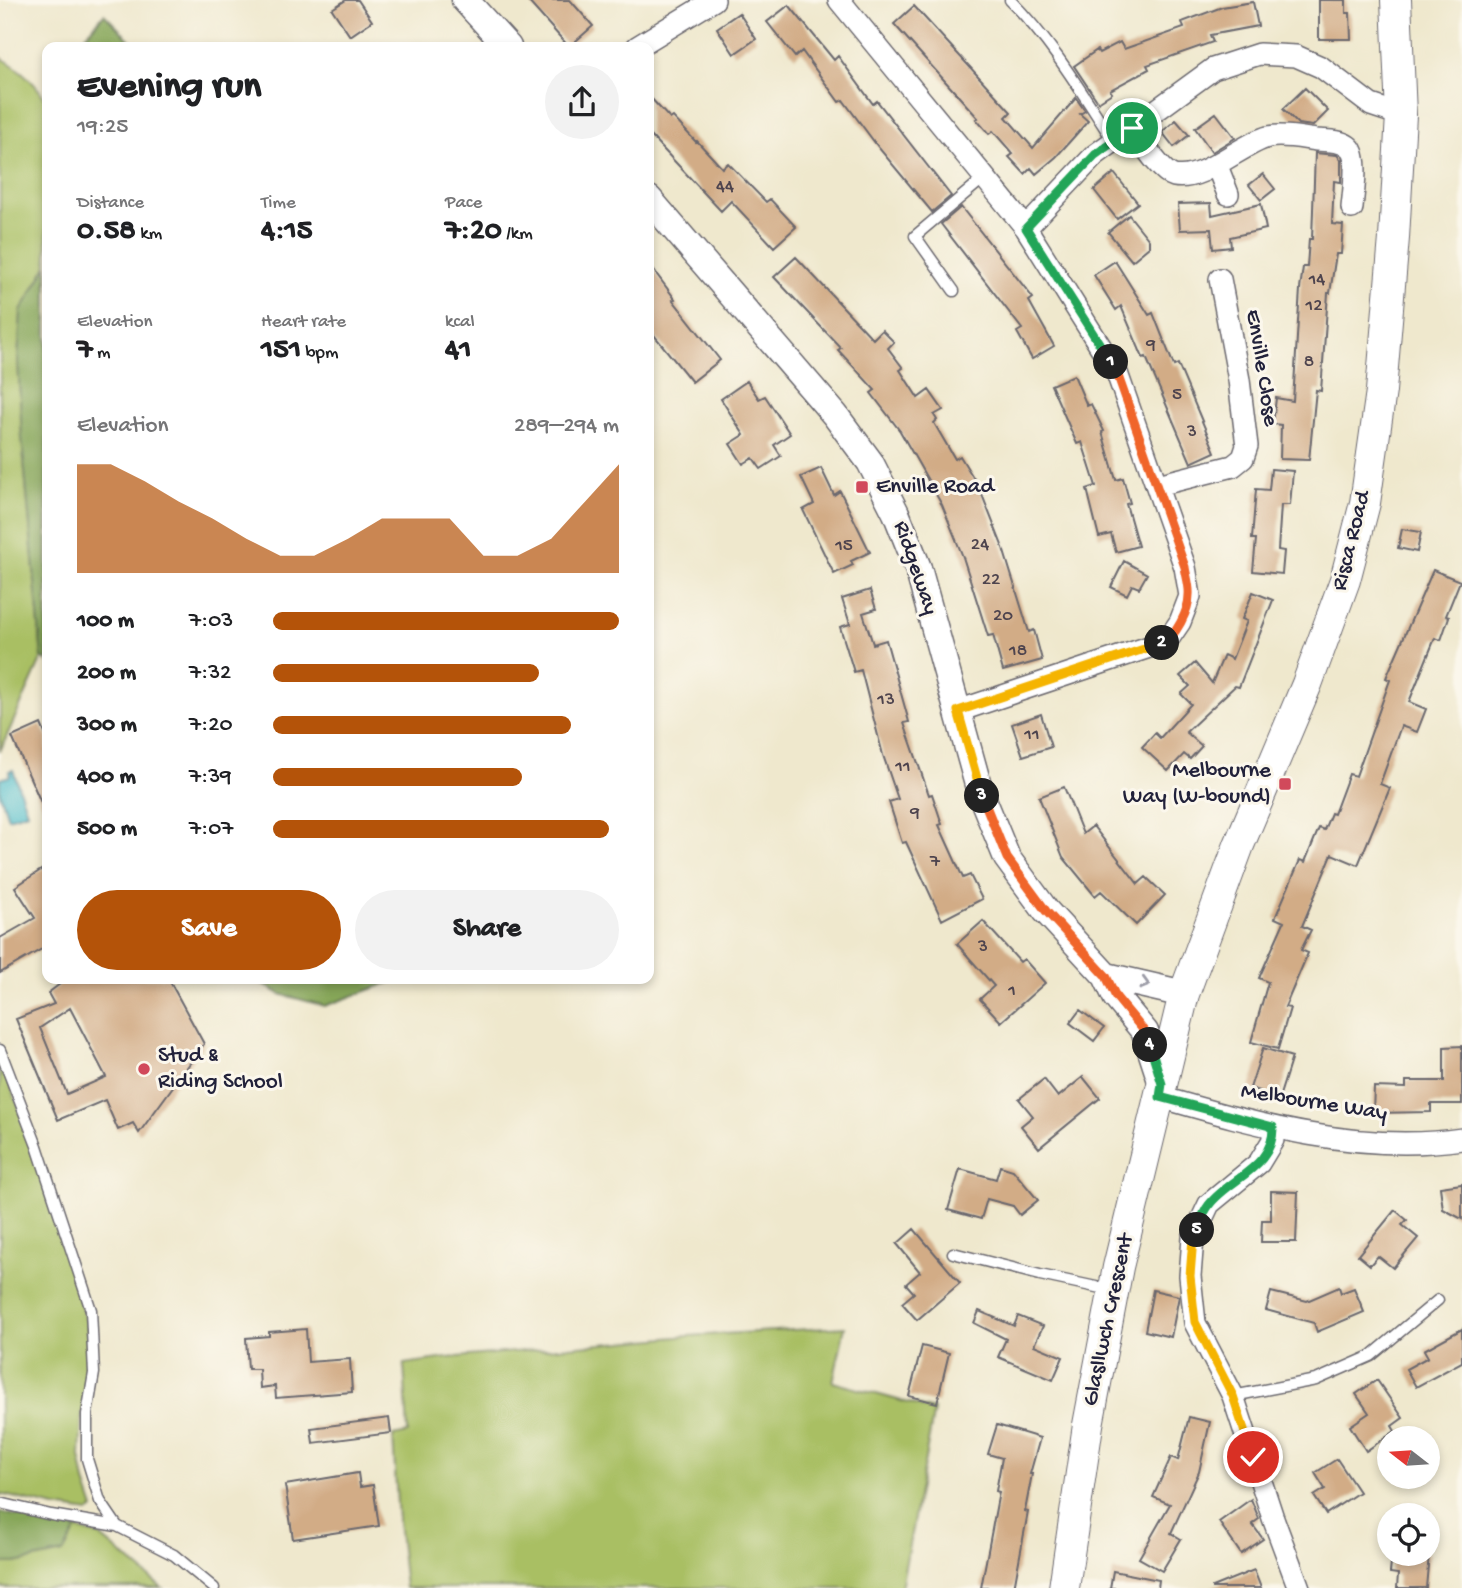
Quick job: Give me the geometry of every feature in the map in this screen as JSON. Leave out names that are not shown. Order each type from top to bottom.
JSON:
[{"type":"main road","name":"Risca Road","points":[[1168,1054],[1184,994],[1239,845],[1307,684],[1345,580],[1361,516],[1381,391],[1394,239],[1401,115],[1396,0]]},
{"type":"main road","name":"Glasllwch Crescent","points":[[1064,1588],[1088,1424],[1114,1291],[1168,1054]]},
{"type":"street","points":[[465,0],[503,42]]},
{"type":"street","points":[[646,42],[714,0]]},
{"type":"street","points":[[839,0],[1026,228],[1117,373],[1185,567],[1189,596],[1180,622],[1167,641],[958,711]]},
{"type":"street","points":[[1026,228],[1095,155],[1213,69],[1259,54],[1296,56],[1321,67],[1371,105],[1401,115]]},
{"type":"street","points":[[1132,128],[1164,170],[1175,176],[1217,166],[1265,138],[1276,136],[1338,142],[1350,147],[1355,156],[1352,208]]},
{"type":"street","points":[[1217,166],[1228,194]]},
{"type":"street","name":"Ridgeway","points":[[654,205],[835,415],[870,462],[896,513],[918,568],[980,792],[1007,858],[1046,911],[1106,976],[1116,997],[1145,1032],[1161,1091]]},
{"type":"street","name":"Enville Close","points":[[1158,485],[1234,466],[1243,458],[1247,446],[1239,380],[1220,279]]},
{"type":"street","points":[[1106,976],[1184,994]]},
{"type":"street","name":"Melbourne Way","points":[[1161,1091],[1273,1127],[1357,1141],[1400,1143],[1462,1139]]},
{"type":"street","points":[[1273,1127],[1273,1140],[1259,1163],[1209,1204],[1193,1238],[1190,1276],[1195,1322],[1233,1396],[1299,1588]]},
{"type":"lane","points":[[1010,0],[1041,34],[1114,142]]},
{"type":"lane","points":[[954,290],[915,236],[985,177]]},
{"type":"lane","points":[[0,1050],[37,1146],[91,1310],[94,1373],[87,1414],[87,1460],[100,1502],[117,1525]]},
{"type":"lane","points":[[953,1253],[1114,1291]]},
{"type":"lane","points":[[1233,1396],[1316,1381],[1371,1356],[1438,1300]]},
{"type":"lane","points":[[0,1503],[51,1515],[117,1525],[174,1555],[214,1588]]},
{"type":"green space","points":[[104,14],[132,42],[80,42]]},
{"type":"green space","points":[[0,57],[27,76],[42,94],[42,275],[21,311],[18,359],[22,439],[42,658],[0,751]]},
{"type":"green space","points":[[42,275],[42,658],[22,439],[18,359],[21,311]]},
{"type":"green space","points":[[263,984],[386,984],[325,1006],[280,994]]},
{"type":"green space","points":[[0,1059],[26,1126],[87,1324],[89,1373],[82,1416],[80,1456],[94,1509],[89,1512],[0,1494]]},
{"type":"green space","points":[[845,1327],[833,1382],[934,1410],[901,1588],[405,1588],[393,1436],[408,1433],[404,1364],[688,1336]]},
{"type":"green space","points":[[0,1512],[77,1529],[63,1553],[15,1563],[0,1563]]},
{"type":"green space","points":[[77,1529],[100,1536],[162,1588],[0,1588],[0,1563],[15,1563],[62,1553]]},
{"type":"water","points":[[13,770],[27,812],[8,818],[0,793],[0,779],[10,776],[9,771]]},
{"type":"building","points":[[346,0],[358,0],[372,21],[350,36],[332,9]]},
{"type":"building","points":[[527,0],[570,0],[593,26],[575,42],[565,42]]},
{"type":"building","points":[[1319,0],[1346,0],[1346,13],[1350,13],[1351,39],[1319,39]]},
{"type":"building","points":[[1253,2],[1258,26],[1210,35],[1213,42],[1147,65],[1149,69],[1110,90],[1112,93],[1098,102],[1074,66],[1097,50],[1099,53],[1120,42],[1124,49],[1184,28],[1182,22],[1222,7]]},
{"type":"building","points":[[789,5],[834,60],[838,56],[873,104],[877,101],[951,196],[932,212],[843,100],[839,102],[802,51],[795,57],[767,22]]},
{"type":"building","points":[[914,6],[1011,112],[1006,117],[1033,148],[1076,98],[1085,111],[1080,114],[1088,121],[1056,157],[1036,174],[1031,168],[1025,174],[1009,157],[1013,154],[993,131],[989,134],[976,119],[978,118],[894,24]]},
{"type":"building","points":[[739,13],[756,39],[734,54],[717,28]]},
{"type":"building","points":[[1305,88],[1328,111],[1313,126],[1298,124],[1283,109]]},
{"type":"building","points":[[654,101],[670,119],[673,117],[722,168],[728,163],[766,202],[770,199],[796,227],[774,247],[731,201],[721,211],[654,139]]},
{"type":"building","points":[[1216,113],[1235,138],[1212,152],[1195,128]]},
{"type":"building","points":[[1176,120],[1189,135],[1174,147],[1162,132]]},
{"type":"building","points":[[1315,153],[1337,155],[1341,160],[1341,182],[1334,181],[1332,224],[1343,225],[1341,254],[1336,254],[1328,293],[1321,391],[1316,390],[1309,460],[1280,459],[1281,425],[1273,424],[1276,398],[1293,401],[1300,289],[1303,267],[1307,267],[1309,239],[1312,239]]},
{"type":"building","points":[[1114,173],[1138,203],[1117,219],[1094,190]]},
{"type":"building","points":[[1263,174],[1275,189],[1261,200],[1249,185]]},
{"type":"building","points":[[1211,203],[1212,215],[1261,204],[1266,229],[1230,237],[1231,247],[1213,249],[1211,229],[1180,230],[1178,204]]},
{"type":"building","points":[[961,207],[1033,298],[1029,301],[1054,346],[1032,359],[1017,332],[1022,329],[941,224]]},
{"type":"building","points":[[1129,215],[1149,240],[1149,247],[1132,261],[1108,232]]},
{"type":"building","points":[[796,257],[873,339],[882,330],[894,342],[888,348],[903,368],[900,370],[918,398],[929,390],[943,410],[934,415],[937,420],[934,423],[955,459],[960,456],[979,487],[1003,548],[1029,632],[1034,630],[1042,660],[1003,671],[993,635],[988,636],[963,557],[942,505],[900,431],[871,393],[875,390],[838,350],[841,348],[774,277]]},
{"type":"building","points":[[1115,261],[1149,315],[1153,313],[1174,366],[1178,364],[1215,452],[1191,463],[1121,306],[1116,310],[1094,275]]},
{"type":"building","points":[[654,271],[675,299],[673,300],[720,360],[692,382],[654,335]]},
{"type":"building","points":[[1074,375],[1087,406],[1091,404],[1104,431],[1102,432],[1116,480],[1123,478],[1130,503],[1126,504],[1138,546],[1116,552],[1111,534],[1099,537],[1087,489],[1096,486],[1082,442],[1077,444],[1051,385]]},
{"type":"building","points":[[747,381],[759,399],[765,396],[790,434],[774,445],[781,456],[761,469],[753,458],[743,464],[730,444],[744,435],[721,399]]},
{"type":"building","points":[[821,468],[834,495],[840,491],[870,552],[851,561],[853,565],[834,574],[803,510],[814,504],[801,477]]},
{"type":"building","points":[[1271,469],[1293,471],[1290,505],[1281,505],[1278,550],[1284,551],[1282,574],[1253,571],[1256,539],[1252,539],[1256,489],[1269,490]]},
{"type":"building","points":[[1402,529],[1421,532],[1417,552],[1398,548]]},
{"type":"building","points":[[1124,561],[1147,574],[1139,588],[1132,585],[1127,595],[1111,587]]},
{"type":"building","points":[[1433,570],[1460,581],[1446,616],[1449,617],[1441,640],[1435,638],[1409,702],[1426,709],[1417,732],[1401,726],[1380,784],[1390,788],[1358,865],[1332,854],[1302,926],[1311,930],[1301,950],[1308,953],[1285,1007],[1290,1008],[1278,1049],[1251,1042],[1268,982],[1259,978],[1284,922],[1275,918],[1300,860],[1305,862],[1319,828],[1324,830],[1331,813],[1334,814],[1349,774],[1356,776],[1390,680],[1386,678]]},
{"type":"building","points":[[870,590],[876,609],[863,613],[873,644],[886,640],[909,722],[904,723],[929,795],[932,794],[942,824],[939,825],[963,878],[970,875],[982,899],[942,920],[906,842],[902,843],[889,802],[898,799],[883,755],[861,670],[854,672],[840,627],[850,624],[842,599]]},
{"type":"building","points":[[1253,592],[1273,600],[1239,687],[1235,686],[1186,732],[1202,746],[1190,759],[1184,754],[1168,771],[1142,747],[1155,733],[1160,738],[1191,704],[1181,694],[1190,686],[1180,676],[1195,663],[1212,683],[1224,655],[1232,659],[1247,621],[1242,619]]},
{"type":"building","points":[[1041,714],[1051,747],[1023,756],[1012,724]]},
{"type":"building","points":[[41,724],[42,805],[12,737]]},
{"type":"building","points":[[1064,787],[1083,834],[1093,826],[1138,884],[1146,877],[1165,895],[1136,925],[1101,891],[1095,896],[1063,857],[1039,797]]},
{"type":"building","points":[[42,869],[42,949],[0,973],[0,938],[35,918],[15,887]]},
{"type":"building","points":[[983,921],[1020,962],[1024,959],[1045,983],[1001,1022],[980,999],[994,986],[957,944]]},
{"type":"building","name":"Stud & Riding School","points":[[60,984],[171,984],[204,1044],[139,1133],[133,1123],[118,1130],[105,1100],[58,1120],[16,1019],[54,1004],[48,993]],"holes":[[[70,1008],[106,1077],[67,1094],[40,1028]]]},
{"type":"building","points":[[1080,1010],[1104,1028],[1094,1041],[1070,1023]]},
{"type":"building","points":[[1462,1046],[1462,1104],[1431,1104],[1431,1112],[1373,1113],[1374,1087],[1406,1088],[1406,1081],[1444,1081],[1444,1047]]},
{"type":"building","points":[[1263,1048],[1292,1057],[1279,1098],[1250,1088]]},
{"type":"building","points":[[1083,1077],[1100,1098],[1039,1148],[1021,1126],[1033,1116],[1019,1099],[1044,1079],[1058,1097]]},
{"type":"building","points":[[1000,1166],[1013,1170],[1038,1200],[1020,1215],[1013,1206],[987,1199],[981,1219],[948,1210],[960,1169],[996,1179]]},
{"type":"building","points":[[1462,1184],[1462,1219],[1443,1209],[1440,1187]]},
{"type":"building","points":[[1271,1191],[1298,1192],[1296,1242],[1261,1242],[1262,1220],[1271,1220]]},
{"type":"building","points":[[1395,1210],[1407,1220],[1402,1225],[1418,1238],[1393,1268],[1378,1256],[1370,1265],[1358,1255]]},
{"type":"building","points":[[914,1229],[960,1283],[917,1320],[902,1303],[914,1293],[906,1284],[920,1272],[897,1244]]},
{"type":"building","points":[[1339,1287],[1341,1293],[1354,1288],[1364,1312],[1317,1332],[1314,1323],[1266,1310],[1271,1292],[1307,1301]]},
{"type":"building","points":[[1153,1290],[1179,1296],[1171,1337],[1145,1331]]},
{"type":"building","points":[[979,1311],[1014,1326],[1018,1316],[1043,1326],[1034,1345],[1063,1357],[1053,1380],[998,1357],[1006,1339],[974,1323]]},
{"type":"building","points":[[306,1329],[308,1362],[350,1359],[352,1392],[276,1398],[275,1386],[260,1388],[259,1369],[248,1369],[246,1338],[269,1336],[269,1332]]},
{"type":"building","points":[[1462,1329],[1462,1362],[1416,1387],[1406,1369],[1428,1357],[1424,1350]]},
{"type":"building","points":[[922,1346],[949,1353],[937,1403],[909,1396]]},
{"type":"building","points":[[1377,1380],[1403,1418],[1392,1426],[1377,1426],[1377,1443],[1366,1451],[1350,1426],[1369,1413],[1356,1394]]},
{"type":"building","points":[[1189,1417],[1210,1422],[1199,1472],[1171,1533],[1181,1539],[1162,1571],[1139,1558],[1170,1504],[1153,1497],[1171,1457],[1178,1460]]},
{"type":"building","points":[[389,1418],[391,1433],[313,1443],[311,1428]]},
{"type":"building","points":[[997,1425],[1040,1438],[1030,1474],[1025,1511],[1028,1512],[1014,1588],[981,1588],[999,1492],[996,1491],[1002,1458],[988,1454]]},
{"type":"building","points":[[1337,1459],[1359,1492],[1326,1514],[1314,1496],[1325,1489],[1315,1473]]},
{"type":"building","points":[[358,1473],[360,1487],[373,1485],[379,1526],[293,1539],[285,1485]]},
{"type":"building","points":[[1251,1499],[1259,1519],[1252,1524],[1263,1539],[1241,1554],[1219,1522]]},
{"type":"building","points":[[1391,1566],[1428,1566],[1426,1588],[1397,1588],[1398,1574],[1390,1573]]},
{"type":"building","points":[[1254,1570],[1261,1588],[1212,1588],[1212,1587]]},
{"type":"building","points":[[1113,1571],[1159,1580],[1158,1588],[1110,1588]]},
{"type":"place","name":"Enville Road","points":[[862,487]]},
{"type":"place","name":"Melbourne Way (W-bound)","points":[[1285,784]]},
{"type":"place","name":"Stud & Riding School","points":[[144,1069]]},
{"type":"route","points":[[1132,128],[1095,155],[1026,228],[1117,373],[1185,567],[1189,596],[1180,622],[1167,641],[958,711],[980,792],[1007,858],[1046,911],[1106,976],[1116,997],[1145,1032],[1162,1084],[1160,1097],[1273,1127],[1273,1140],[1259,1163],[1209,1204],[1193,1238],[1190,1276],[1195,1322],[1233,1396],[1253,1457]]}]
